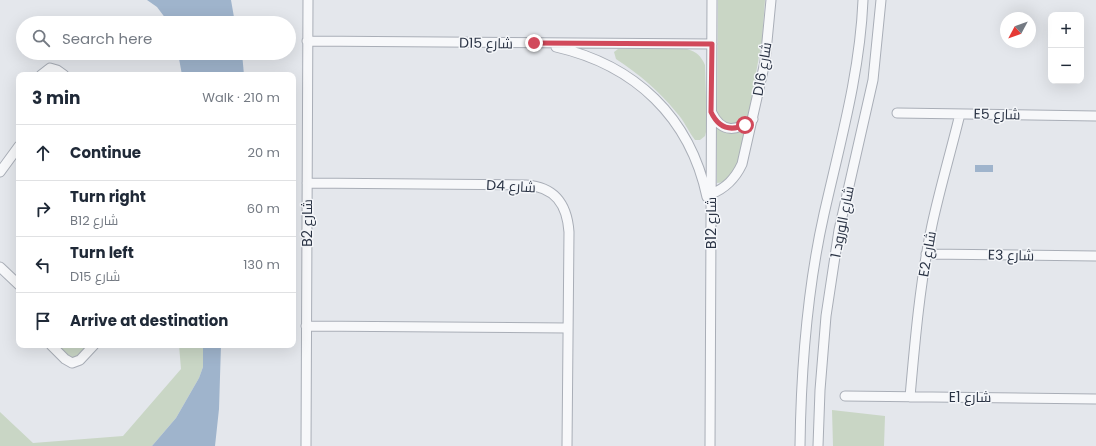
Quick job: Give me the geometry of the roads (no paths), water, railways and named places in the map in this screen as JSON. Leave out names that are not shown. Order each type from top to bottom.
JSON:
[{"type":"street","name":"B2 شارع","points":[[306,446],[308,0]]},
{"type":"street","name":"B12 شارع","points":[[710,446],[712,0]]},
{"type":"street","name":"D16 شارع","points":[[711,194],[727,186],[739,172],[753,119],[765,62],[772,0]]},
{"type":"street","name":"شارع الورود 1","points":[[818,446],[820,382],[826,316],[839,230],[873,80],[882,0]]},
{"type":"street","name":"شارع الورود 1","points":[[800,446],[802,394],[812,286],[824,215],[852,95],[859,49],[863,1]]},
{"type":"street","name":"D15 شارع","points":[[307,41],[712,44]]},
{"type":"street","points":[[539,43],[588,56],[607,64],[625,73],[656,99],[673,119],[687,140],[699,170],[711,215]]},
{"type":"street","points":[[45,72],[50,68],[60,72]]},
{"type":"street","points":[[711,112],[716,121],[729,129],[745,125],[753,119]]},
{"type":"street","name":"E5 شارع","points":[[897,113],[1096,116]]},
{"type":"street","name":"E2 شارع","points":[[910,397],[915,331],[926,254],[960,114]]},
{"type":"street","points":[[0,172],[16,150]]},
{"type":"street","name":"D4 شارع","points":[[307,183],[534,185],[550,192],[562,205],[568,223],[567,446]]},
{"type":"street","name":"E3 شارع","points":[[926,254],[1096,256]]},
{"type":"street","points":[[0,267],[16,282]]},
{"type":"street","points":[[306,326],[567,328]]},
{"type":"street","points":[[54,348],[65,359],[72,363],[80,360],[91,348]]},
{"type":"street","name":"E1 شارع","points":[[845,396],[1096,398]]},
{"type":"water","points":[[147,0],[231,0],[234,16],[164,16],[157,7]]},
{"type":"water","points":[[179,60],[243,60],[244,72],[181,72]]},
{"type":"water","points":[[975,165],[993,165],[993,172],[975,172]]},
{"type":"water","points":[[203,348],[221,348],[219,409],[215,446],[152,446],[176,418],[199,378],[203,367]]}]
